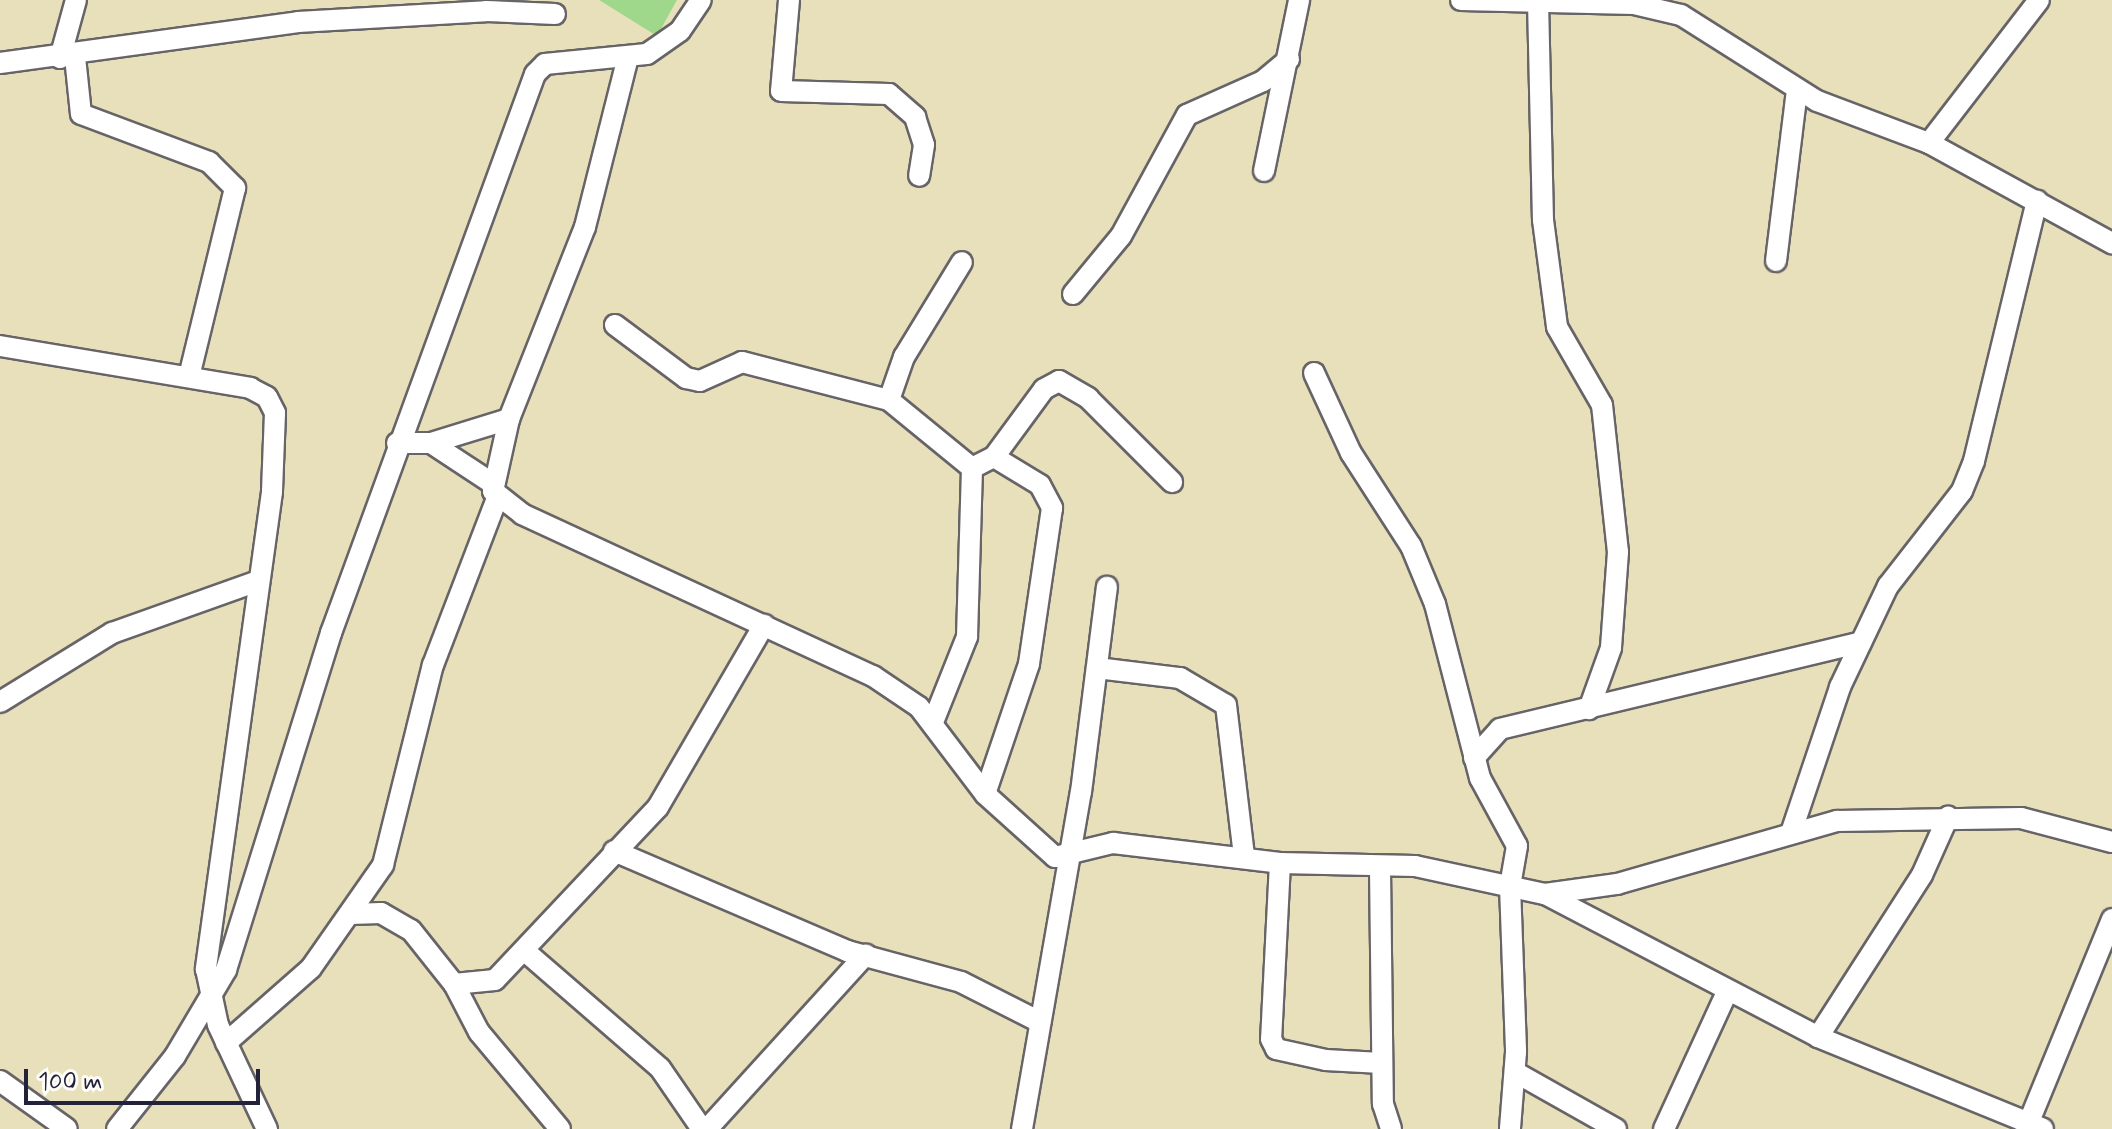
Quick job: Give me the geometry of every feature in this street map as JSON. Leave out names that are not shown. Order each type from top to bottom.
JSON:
[{"type":"street","points":[[76,0],[68,57],[81,114],[209,162],[235,188],[189,376]]},
{"type":"street","points":[[117,1129],[212,996],[397,443],[537,69],[627,61],[666,46],[701,0]]},
{"type":"street","points":[[789,0],[779,89],[868,88],[896,99],[915,117],[924,145],[919,176]]},
{"type":"street","points":[[1264,171],[1299,0]]},
{"type":"street","points":[[1461,0],[1634,4],[1681,15],[1797,90],[1929,143],[2112,243]]},
{"type":"street","points":[[1929,143],[2039,0]]},
{"type":"street","points":[[1538,1],[1543,220],[1557,327],[1602,405],[1618,552],[1611,648],[1589,709]]},
{"type":"street","points":[[0,63],[68,57],[298,22],[486,11],[555,14]]},
{"type":"street","points":[[1073,294],[1121,236],[1187,115],[1263,81],[1289,59]]},
{"type":"street","points":[[226,1043],[311,968],[383,865],[433,665],[495,490],[509,419],[585,227],[627,61]]},
{"type":"street","points":[[1776,261],[1797,90]]},
{"type":"street","points":[[1792,830],[1805,777],[1861,642],[1888,586],[1956,501],[1974,461],[2037,201]]},
{"type":"street","points":[[889,400],[904,357],[962,262]]},
{"type":"street","points":[[615,325],[686,378],[700,381],[742,362],[889,400],[972,468]]},
{"type":"street","points":[[0,346],[189,376],[259,391],[275,413],[272,492],[255,582],[210,909],[212,996],[226,1043],[267,1129]]},
{"type":"street","points":[[1314,373],[1429,589],[1474,758],[1517,846],[1510,886],[1515,1072],[1510,1129]]},
{"type":"street","points":[[972,468],[994,457],[1044,389],[1059,381],[1088,398],[1172,482]]},
{"type":"street","points":[[397,443],[431,443],[509,419]]},
{"type":"street","points":[[431,443],[495,490],[873,676],[933,722],[985,794],[1039,847],[1066,860],[1113,843],[1280,863],[1380,869],[1415,866],[1545,894],[1818,1037],[2032,1127],[2112,919]]},
{"type":"street","points":[[985,794],[1020,702],[1052,525],[1040,485],[994,457]]},
{"type":"street","points":[[933,722],[967,637],[972,468]]},
{"type":"street","points":[[0,702],[112,633],[255,582]]},
{"type":"street","points":[[1022,1129],[1097,668],[1107,587]]},
{"type":"street","points":[[454,984],[495,980],[526,952],[614,851],[683,770],[764,625]]},
{"type":"street","points":[[1474,758],[1500,729],[1861,642]]},
{"type":"street","points":[[1097,668],[1180,678],[1226,705],[1244,857]]},
{"type":"street","points":[[1818,1037],[1922,875],[1948,817]]},
{"type":"street","points":[[1545,894],[1617,884],[1792,830],[1837,821],[2021,818],[2112,842]]},
{"type":"street","points":[[614,851],[866,954],[961,982],[1040,1022]]},
{"type":"street","points":[[1280,863],[1271,1039],[1276,1049],[1326,1060],[1381,1063]]},
{"type":"street","points":[[1380,869],[1381,1063],[1391,1129]]},
{"type":"street","points":[[350,914],[395,918],[454,984],[479,1032],[560,1129]]},
{"type":"street","points":[[526,952],[660,1068],[704,1129],[866,954]]},
{"type":"street","points":[[1664,1129],[1727,992]]},
{"type":"street","points":[[1515,1072],[1616,1129]]},
{"type":"street","points":[[0,1081],[67,1129]]},
{"type":"green space","points":[[599,0],[677,0],[657,36]]}]
